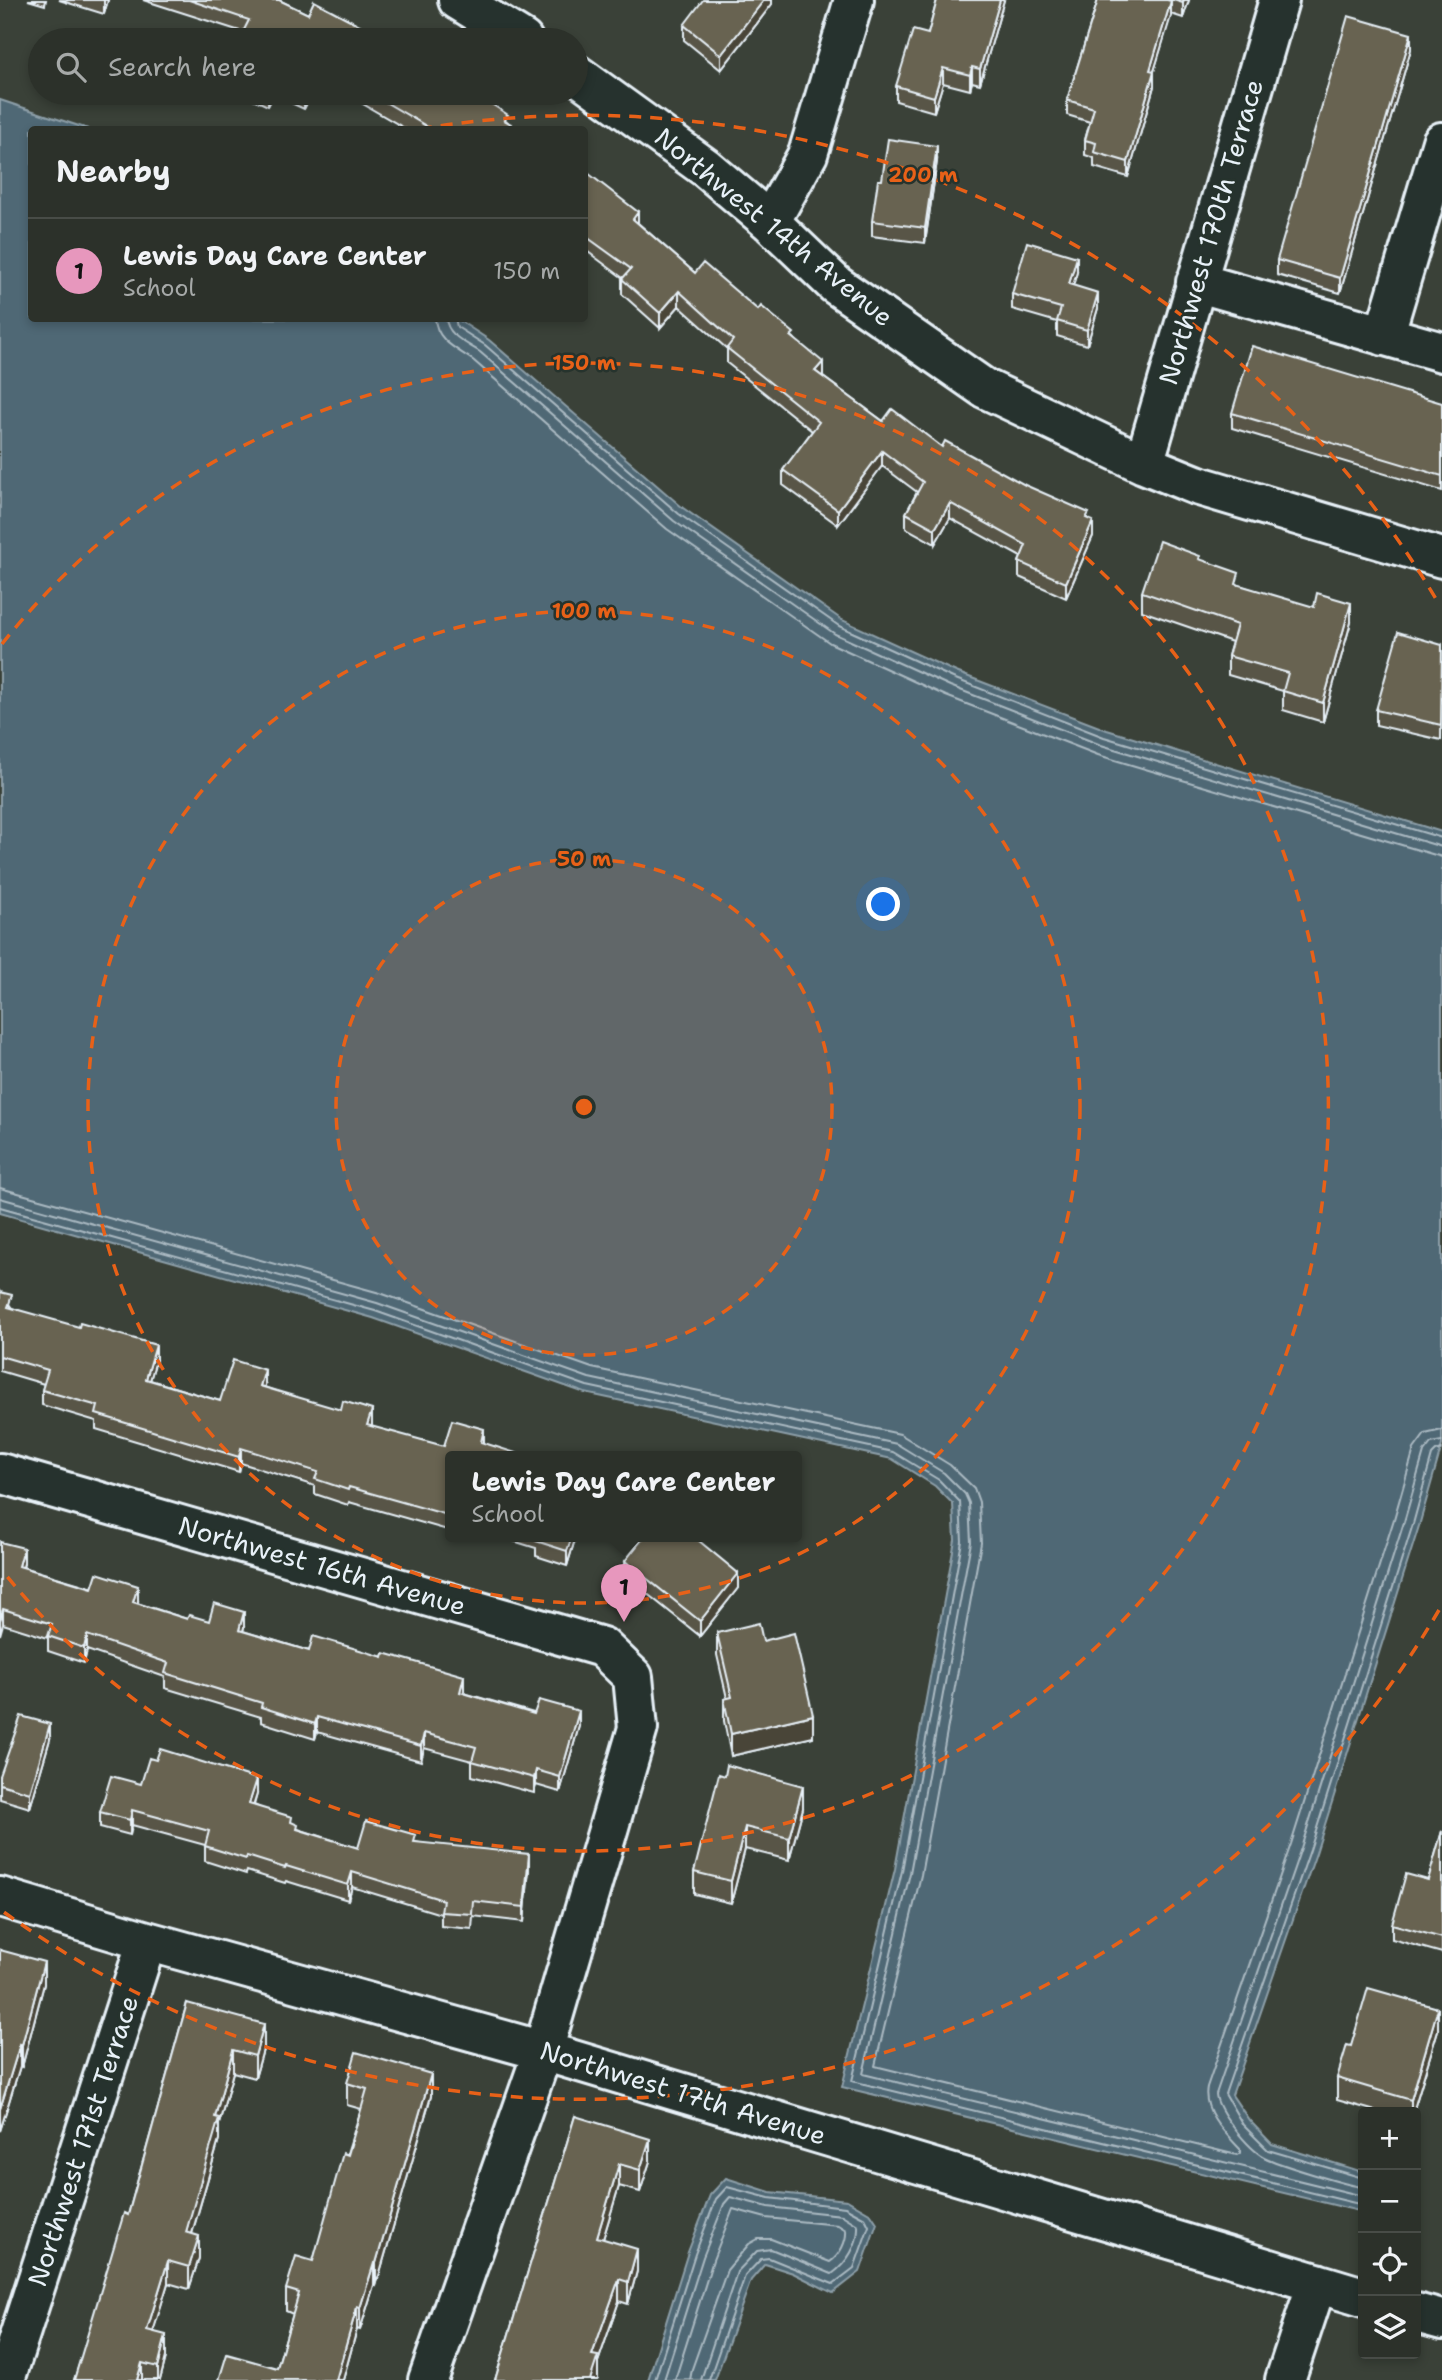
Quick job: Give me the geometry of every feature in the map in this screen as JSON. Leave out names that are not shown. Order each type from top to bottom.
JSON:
[{"type":"street","points":[[458,0],[504,28]]},
{"type":"street","points":[[770,222],[808,154],[854,0]]},
{"type":"street","name":"Northwest 170th Terrace","points":[[1144,464],[1279,0]]},
{"type":"street","name":"Northwest 14th Avenue","points":[[588,83],[706,168],[770,222],[836,285],[984,388],[1144,464],[1196,485],[1442,558]]},
{"type":"street","points":[[1384,336],[1442,142]]},
{"type":"street","points":[[1196,282],[1442,352]]},
{"type":"street","name":"Northwest 16th Avenue","points":[[0,1473],[602,1647],[633,1677],[638,1728],[543,2051]]},
{"type":"street","name":"Northwest 17th Avenue","points":[[0,1898],[543,2051],[1360,2296]]},
{"type":"street","name":"Northwest 171st Terrace","points":[[5,2380],[148,1941]]},
{"type":"street","points":[[428,2380],[543,2051]]},
{"type":"street","points":[[1285,2380],[1317,2283]]},
{"type":"street","points":[[1421,2314],[1442,2320]]},
{"type":"water","points":[[0,100],[79,126],[28,126],[28,322],[462,322],[489,340],[683,508],[842,620],[956,672],[1107,730],[1442,832],[1442,1445],[1316,1853],[1232,2095],[1249,2120],[1272,2144],[1358,2170],[1358,2211],[842,2087],[895,1869],[955,1540],[953,1504],[935,1486],[892,1459],[585,1393],[373,1318],[0,1213]]},
{"type":"water","points":[[726,2178],[770,2192],[847,2200],[871,2214],[877,2223],[860,2272],[833,2293],[793,2273],[765,2264],[751,2280],[715,2380],[648,2380],[688,2252],[710,2195]]},
{"type":"building","points":[[189,0],[279,0],[308,14],[314,1],[365,28],[245,28],[249,20]]},
{"type":"building","points":[[703,0],[764,0],[721,55],[684,25]]},
{"type":"building","points":[[937,0],[1000,0],[980,69],[972,67],[970,75],[943,68],[934,97],[896,86],[913,30],[928,34]]},
{"type":"building","points":[[1098,0],[1171,1],[1150,70],[1154,71],[1128,162],[1094,152],[1096,143],[1085,140],[1094,108],[1067,100]]},
{"type":"building","points":[[1348,16],[1411,34],[1340,278],[1277,260]]},
{"type":"building","points":[[390,105],[493,105],[508,115],[504,120],[511,124],[510,126],[426,126]]},
{"type":"building","points":[[888,139],[937,146],[925,228],[872,221]]},
{"type":"building","points":[[588,173],[638,212],[633,219],[695,273],[703,263],[758,310],[761,306],[794,333],[791,336],[823,362],[815,371],[883,421],[892,409],[942,447],[945,441],[1025,485],[1089,513],[1086,518],[1093,521],[1066,583],[1019,562],[1026,545],[950,503],[935,529],[906,513],[923,482],[882,451],[838,510],[783,470],[819,422],[727,348],[733,340],[679,291],[660,313],[622,279],[631,269],[588,238]]},
{"type":"building","points":[[1027,242],[1077,257],[1069,284],[1098,293],[1087,330],[1057,321],[1061,308],[1012,294]]},
{"type":"building","points":[[1252,346],[1442,403],[1442,476],[1232,413]]},
{"type":"building","points":[[1159,541],[1239,573],[1236,584],[1314,607],[1317,593],[1351,603],[1323,703],[1283,691],[1288,673],[1228,656],[1237,625],[1142,592]]},
{"type":"building","points":[[1398,632],[1442,645],[1441,725],[1376,710]]},
{"type":"building","points":[[0,1292],[12,1295],[8,1307],[79,1327],[80,1323],[156,1345],[146,1379],[220,1401],[233,1360],[265,1370],[260,1386],[341,1410],[343,1401],[372,1410],[367,1425],[444,1446],[452,1420],[484,1429],[481,1442],[509,1451],[445,1451],[445,1514],[349,1487],[348,1490],[315,1479],[318,1472],[241,1448],[239,1457],[96,1414],[98,1406],[42,1390],[48,1370],[0,1356]]},
{"type":"building","points":[[0,1542],[24,1548],[19,1566],[92,1588],[97,1573],[138,1586],[133,1602],[187,1619],[189,1615],[209,1621],[214,1603],[244,1612],[239,1630],[309,1651],[313,1636],[383,1657],[384,1653],[464,1676],[460,1692],[534,1714],[539,1700],[579,1711],[560,1777],[536,1770],[534,1778],[472,1761],[476,1747],[424,1733],[421,1746],[317,1717],[315,1724],[261,1707],[262,1703],[165,1673],[168,1663],[87,1635],[84,1648],[48,1636],[52,1624],[3,1609],[0,1620]]},
{"type":"building","points":[[539,1542],[570,1542],[567,1551]]},
{"type":"building","points":[[640,1542],[700,1542],[738,1573],[700,1621],[625,1561]]},
{"type":"building","points":[[759,1623],[763,1641],[794,1633],[813,1715],[731,1734],[724,1699],[732,1697],[717,1633]]},
{"type":"building","points":[[21,1716],[50,1724],[30,1793],[0,1784],[0,1776]]},
{"type":"building","points":[[160,1749],[257,1779],[249,1804],[292,1817],[291,1822],[298,1825],[297,1829],[358,1848],[366,1821],[416,1835],[414,1842],[529,1854],[524,1907],[473,1901],[472,1914],[441,1912],[443,1900],[352,1872],[348,1885],[205,1846],[209,1831],[132,1810],[130,1820],[100,1812],[111,1776],[141,1784],[149,1758],[156,1760]]},
{"type":"building","points":[[727,1765],[803,1786],[789,1838],[745,1827],[731,1881],[694,1872],[719,1774],[725,1776]]},
{"type":"building","points":[[1442,1831],[1442,1938],[1392,1924],[1406,1874],[1428,1880]]},
{"type":"building","points":[[0,1950],[44,1962],[22,2045],[20,2044],[0,2109]]},
{"type":"building","points":[[1368,1988],[1438,2008],[1411,2100],[1337,2078],[1347,2045],[1351,2046]]},
{"type":"building","points":[[187,2003],[264,2024],[255,2056],[233,2050],[215,2117],[219,2118],[186,2232],[199,2236],[189,2267],[168,2261],[147,2330],[166,2335],[158,2367],[142,2363],[137,2380],[74,2380],[124,2213],[128,2215]]},
{"type":"building","points":[[356,2052],[431,2074],[376,2263],[360,2308],[357,2307],[336,2380],[219,2380],[227,2354],[277,2368],[299,2293],[286,2289],[296,2256],[313,2261],[343,2153],[348,2155],[367,2089],[347,2083]]},
{"type":"building","points":[[575,2116],[650,2139],[640,2170],[619,2164],[597,2237],[637,2249],[628,2282],[619,2279],[592,2355],[598,2356],[590,2380],[495,2380]]},
{"type":"place","name":"Lewis Day Care Center","points":[[624,1622]]}]
